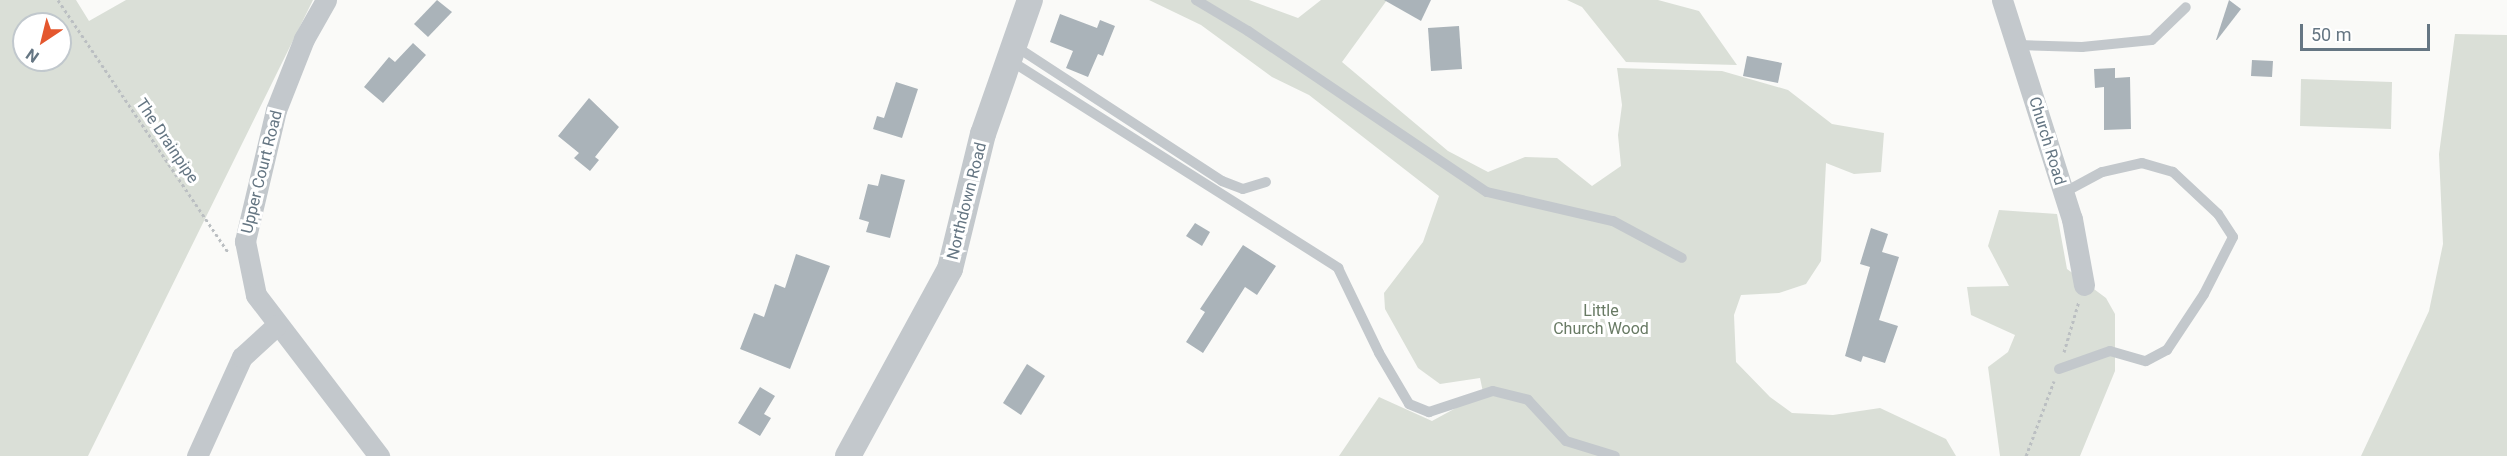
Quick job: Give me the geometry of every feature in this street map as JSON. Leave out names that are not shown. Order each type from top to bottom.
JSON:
[{"type":"street","name":"Upper Court Road","points":[[326,0],[304,39],[276,110],[245,241],[256,295],[277,326],[379,456]]},
{"type":"street","name":"Northdown Road","points":[[848,456],[950,269],[983,134],[1030,0]]},
{"type":"street","name":"Church Road","points":[[2002,0],[2063,193],[2084,285]]},
{"type":"street","points":[[196,456],[242,357],[256,340],[277,326]]},
{"type":"lane","points":[[1196,0],[1248,31],[1487,192],[1613,221],[1682,258]]},
{"type":"lane","points":[[2018,45],[2082,47],[2152,40],[2186,7]]},
{"type":"lane","points":[[1010,52],[1222,180],[1243,189],[1266,182]]},
{"type":"lane","points":[[1010,52],[1338,268],[1378,353],[1409,404],[1430,412],[1493,391],[1528,400],[1566,441],[1616,456]]},
{"type":"lane","points":[[2059,369],[2110,351],[2146,361],[2167,350],[2204,294],[2233,237],[2218,214],[2173,172],[2142,163],[2102,172],[2063,193]]},
{"type":"path","name":"The Drainpipe","points":[[58,0],[230,256]]},
{"type":"green space","points":[[0,0],[76,0],[89,21],[126,0],[313,0],[88,456],[0,456]]},
{"type":"green space","name":"Little Church Wood","points":[[1149,0],[1249,0],[1298,18],[1321,0],[1387,0],[1342,62],[1448,151],[1488,172],[1525,157],[1557,158],[1592,186],[1621,166],[1618,135],[1622,105],[1617,68],[1722,71],[1788,90],[1832,124],[1884,133],[1881,172],[1854,174],[1826,163],[1821,261],[1806,284],[1779,293],[1741,295],[1734,315],[1736,362],[1770,397],[1792,413],[1833,415],[1880,408],[1946,439],[1956,456],[1339,456],[1379,397],[1432,421],[1476,397],[1484,397],[1480,378],[1440,384],[1418,368],[1385,309],[1384,293],[1423,242],[1439,196],[1309,95],[1272,77],[1201,25]]},
{"type":"green space","points":[[1567,0],[1658,0],[1699,11],[1737,65],[1626,62],[1582,7]]},
{"type":"green space","points":[[2455,34],[2507,35],[2507,456],[2361,456],[2429,311],[2443,244],[2439,154]]},
{"type":"green space","points":[[2301,79],[2392,82],[2391,129],[2300,126]]},
{"type":"green space","points":[[1999,210],[2057,214],[2067,269],[2106,298],[2115,314],[2115,371],[2080,456],[2000,456],[1988,367],[2008,352],[2015,335],[1971,315],[1967,287],[2009,286],[1988,246]]},
{"type":"building","points":[[437,0],[452,12],[428,37],[414,24]]},
{"type":"building","points":[[1384,0],[1431,0],[1421,21]]},
{"type":"building","points":[[2229,0],[2241,9],[2216,40]]},
{"type":"building","points":[[1060,14],[1097,28],[1100,20],[1115,26],[1103,56],[1098,54],[1088,77],[1066,68],[1073,51],[1050,42]]},
{"type":"building","points":[[1459,26],[1462,69],[1431,71],[1428,28]]},
{"type":"building","points":[[413,43],[426,55],[383,103],[364,87],[389,57],[395,62]]},
{"type":"building","points":[[1747,56],[1782,63],[1778,83],[1743,76]]},
{"type":"building","points":[[2252,60],[2273,61],[2272,77],[2251,76]]},
{"type":"building","points":[[2115,68],[2115,78],[2130,77],[2131,129],[2104,130],[2104,87],[2095,88],[2094,69]]},
{"type":"building","points":[[896,82],[918,89],[902,138],[873,129],[877,116],[884,118]]},
{"type":"building","points":[[589,98],[619,127],[595,157],[599,160],[590,171],[574,158],[579,153],[558,136]]},
{"type":"building","points":[[881,174],[905,180],[890,238],[866,232],[869,222],[859,219],[868,184],[878,186]]},
{"type":"building","points":[[1195,223],[1210,232],[1202,246],[1186,236]]},
{"type":"building","points":[[1871,228],[1888,234],[1882,252],[1899,257],[1879,320],[1898,326],[1885,363],[1863,356],[1861,362],[1845,356],[1870,267],[1860,264]]},
{"type":"building","points":[[1243,245],[1276,266],[1257,295],[1245,287],[1203,353],[1186,342],[1205,312],[1200,309]]},
{"type":"building","points":[[796,254],[830,266],[790,369],[740,349],[754,313],[764,317],[775,284],[785,288]]},
{"type":"building","points":[[1027,364],[1045,376],[1021,415],[1003,403]]},
{"type":"building","points":[[760,387],[775,396],[764,414],[771,418],[760,436],[738,423]]}]
